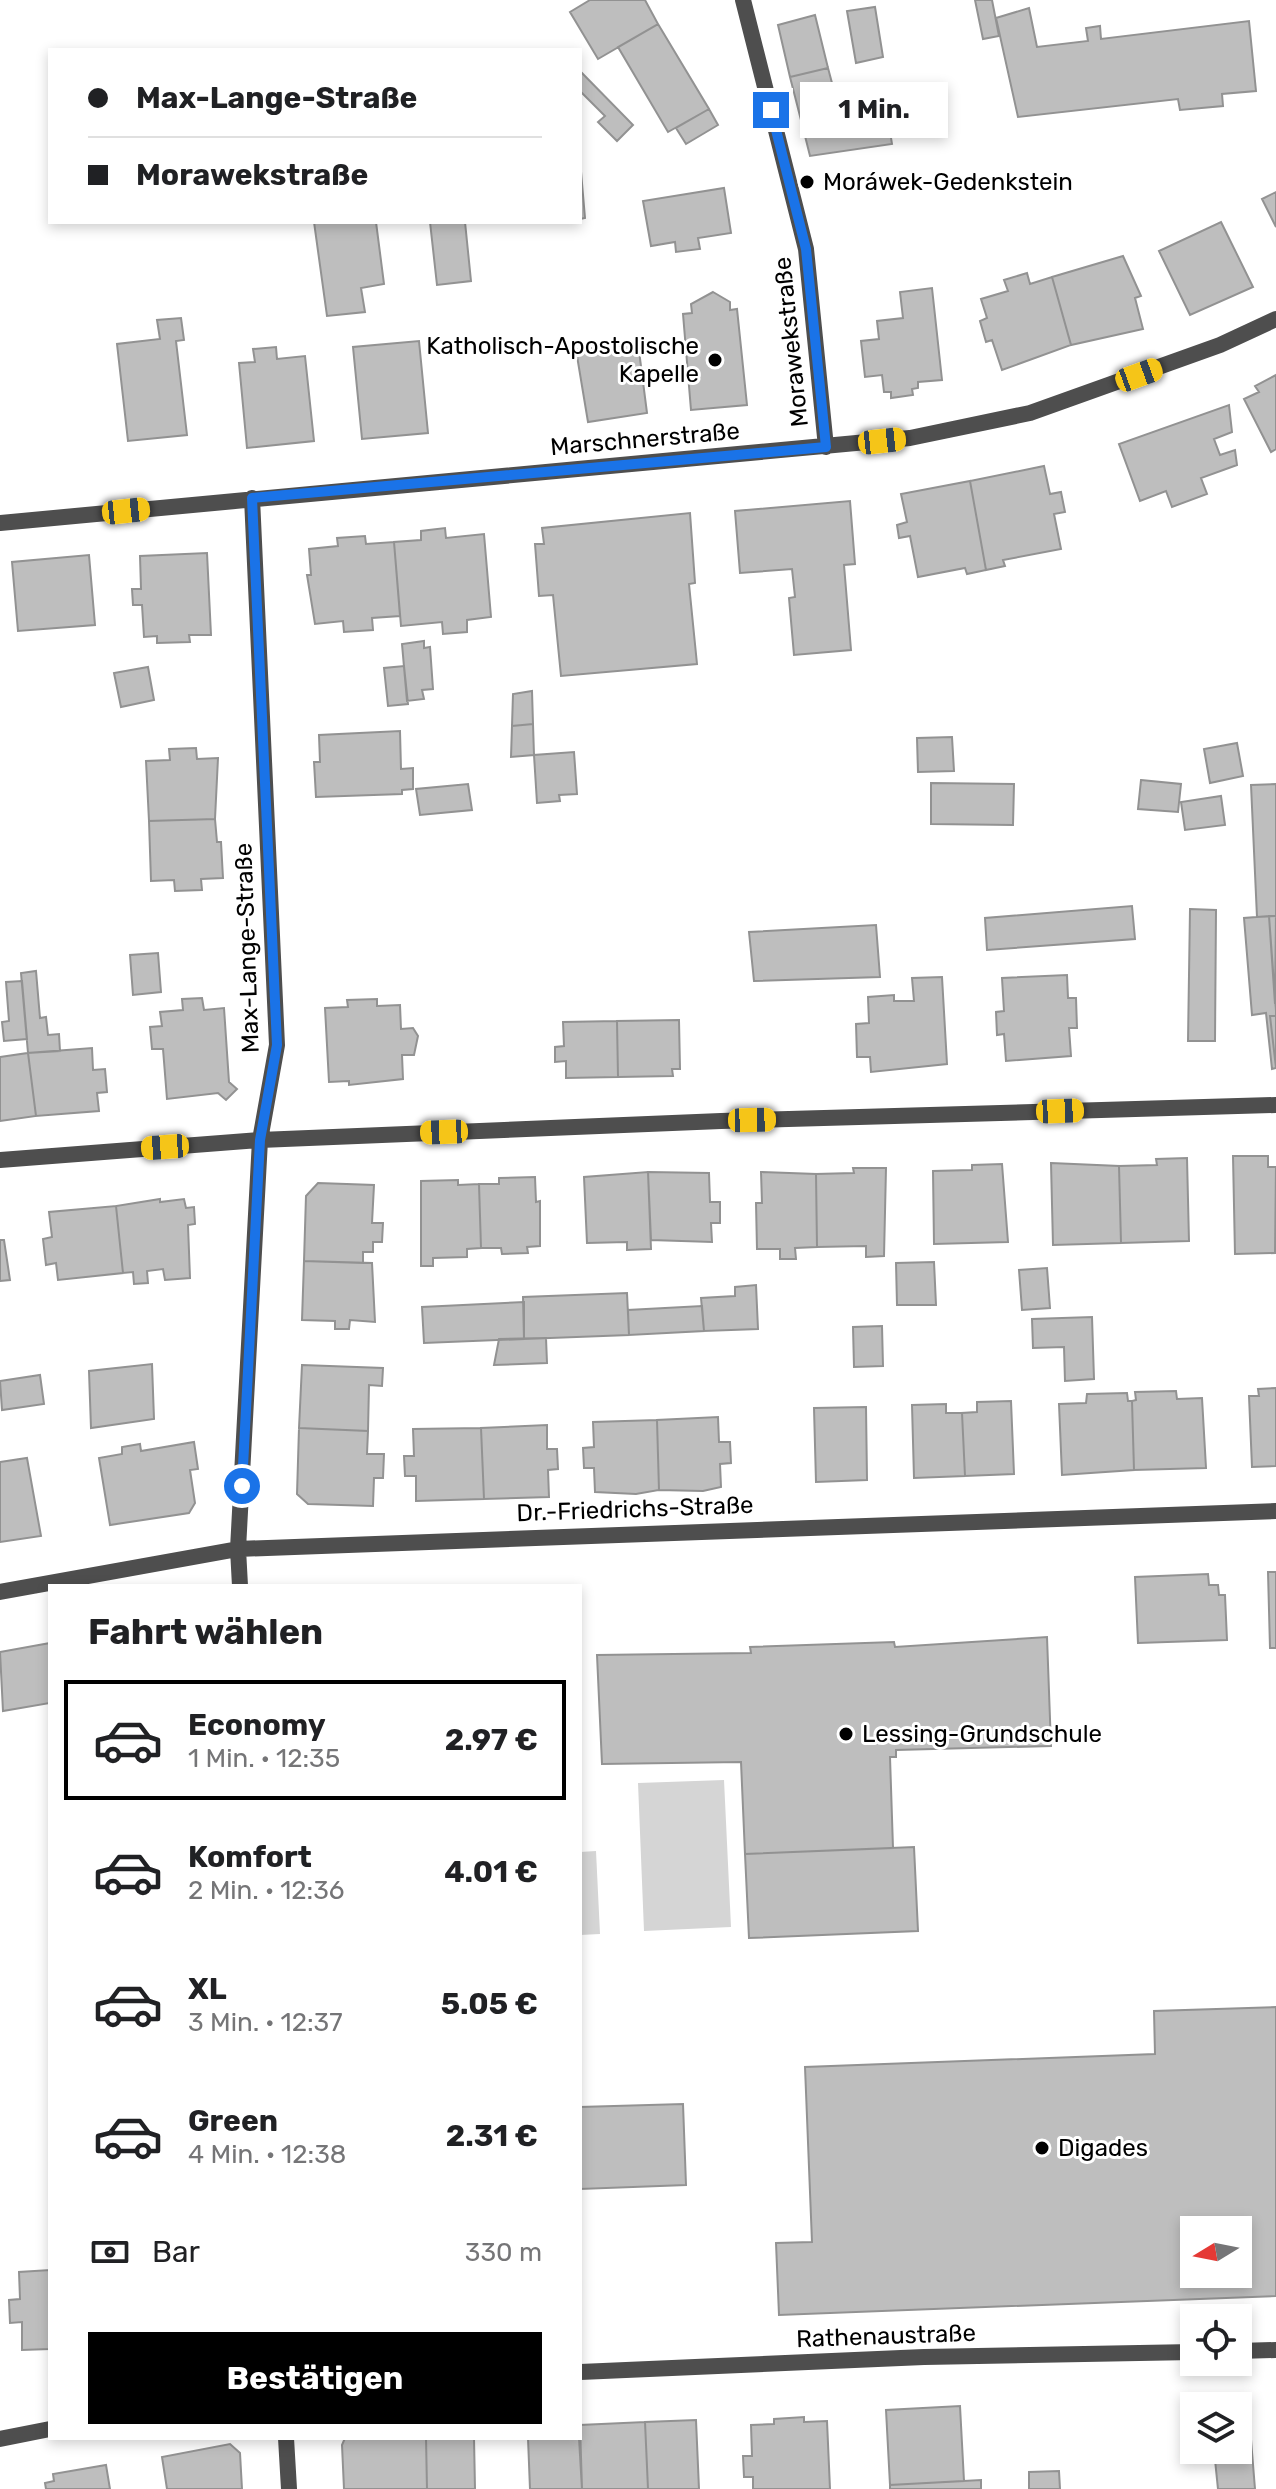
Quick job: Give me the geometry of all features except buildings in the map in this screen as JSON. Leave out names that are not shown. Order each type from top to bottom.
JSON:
[{"type":"street","name":"Morawekstraße","points":[[743,0],[806,249],[826,447]]},
{"type":"street","name":"Marschnerstraße","points":[[0,523],[910,438],[1030,413],[1220,345],[1276,319]]},
{"type":"street","name":"Max-Lange-Straße","points":[[240,1584],[238,1549],[260,1140],[277,1045],[252,498]]},
{"type":"street","points":[[0,1160],[260,1140],[737,1120],[1276,1105]]},
{"type":"street","name":"Dr.-Friedrichs-Straße","points":[[0,1592],[238,1549],[1276,1511]]},
{"type":"street","points":[[1252,2351],[1276,2350]]},
{"type":"street","name":"Rathenaustraße","points":[[582,2372],[924,2357],[1180,2352]]},
{"type":"street","points":[[0,2439],[48,2429]]},
{"type":"street","points":[[286,2440],[289,2489]]},
{"type":"shaded area","points":[[724,1780],[731,1927],[644,1931],[638,1783]]},
{"type":"shaded area","points":[[596,1851],[600,1934],[582,1935],[582,1852]]},
{"type":"place","name":"Moráwek-Gedenkstein","points":[[807,182]]},
{"type":"place","name":"Katholisch-Apostolische Kapelle","points":[[715,360]]},
{"type":"place","name":"Lessing-Grundschule","points":[[846,1734]]},
{"type":"place","name":"Digades","points":[[1042,2148]]},
{"type":"route","points":[[242,1486],[260,1140],[277,1045],[252,498],[826,447],[806,249],[771,110]]}]
